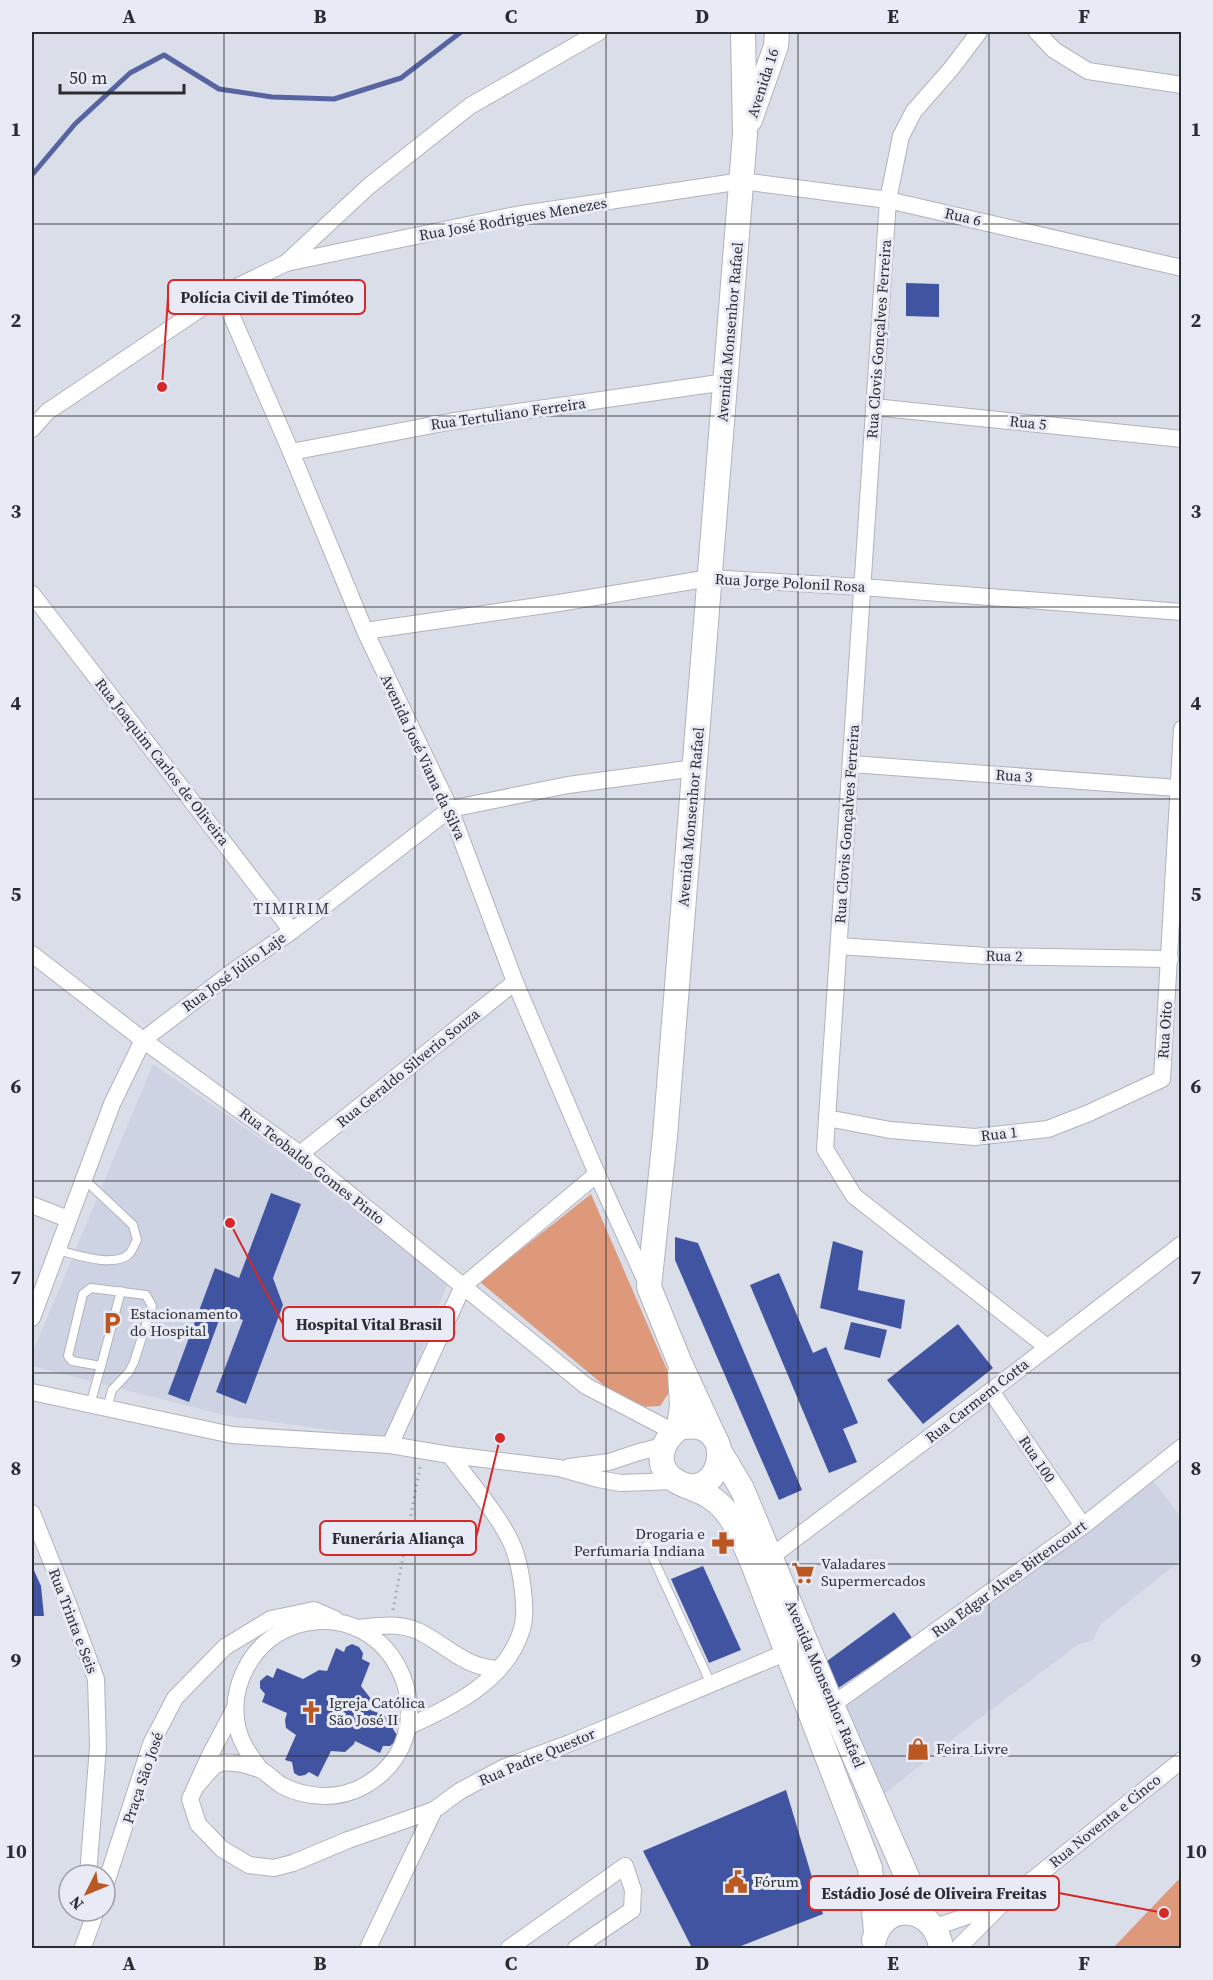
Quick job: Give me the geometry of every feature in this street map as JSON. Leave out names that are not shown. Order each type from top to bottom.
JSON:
[{"type":"main road","points":[[742,37],[761,46],[781,36]]},
{"type":"main road","name":"Avenida 16","points":[[746,134],[781,36]]},
{"type":"main road","name":"Avenida 16","points":[[742,37],[746,134],[742,181]]},
{"type":"main road","name":"Avenida Monsenhor Rafael","points":[[742,181],[665,1136],[649,1287],[718,1445],[742,1489],[772,1556],[832,1705],[948,1939]]},
{"type":"main road","points":[[672,1436],[699,1427],[708,1432],[718,1445],[717,1471],[711,1478],[694,1485],[680,1483],[663,1466],[661,1456],[672,1436],[682,1389],[680,1361]]},
{"type":"main road","name":"Avenida Monsenhor Rafael","points":[[680,1483],[711,1497],[724,1510],[736,1528],[753,1564],[870,1868],[875,1940]]},
{"type":"main road","points":[[875,1940],[883,1923],[892,1916],[903,1913],[914,1913],[948,1939]]},
{"type":"street","points":[[32,429],[47,412],[222,294],[286,264],[369,186],[470,106],[599,32]]},
{"type":"street","name":"Rua Clovis Gonçalves Ferreira","points":[[979,32],[951,69],[914,111],[901,136],[888,200],[825,1149],[854,1196],[1047,1347]]},
{"type":"street","points":[[1037,32],[1054,50],[1088,71],[1182,85]]},
{"type":"street","name":"Rua José Rodrigues Menezes","points":[[286,264],[516,215],[742,181]]},
{"type":"street","name":"Rua 6","points":[[742,181],[888,200],[1182,268]]},
{"type":"street","name":"Avenida José Viana da Silva","points":[[222,294],[291,452],[364,631],[450,809],[515,982],[597,1174],[649,1287]]},
{"type":"street","name":"Rua Tertuliano Ferreira","points":[[291,452],[454,421],[726,382]]},
{"type":"street","name":"Rua 5","points":[[874,407],[1182,439]]},
{"type":"street","name":"Rua Jorge Polonil Rosa","points":[[364,631],[559,603],[710,578],[862,586],[1182,612]]},
{"type":"street","name":"Rua Joaquim Carlos de Oliveira","points":[[32,594],[292,931]]},
{"type":"street","name":"Rua Oito","points":[[1162,1079],[1182,729]]},
{"type":"street","name":"Rua 3","points":[[851,764],[1177,788]]},
{"type":"street","name":"Rua José Júlio Laje","points":[[32,1318],[112,1104],[143,1040],[235,970],[292,931],[450,809],[568,786],[695,768]]},
{"type":"street","name":"Rua 2","points":[[839,946],[987,956],[1170,959]]},
{"type":"street","name":"Rua Teobaldo Gomes Pinto","points":[[32,954],[143,1040],[300,1154],[586,1386],[672,1436]]},
{"type":"street","name":"Rua Geraldo Silverio Souza","points":[[300,1154],[515,982]]},
{"type":"street","name":"Rua 1","points":[[827,1118],[890,1130],[975,1137],[1048,1129],[1089,1113],[1162,1079]]},
{"type":"street","points":[[390,1445],[463,1286],[597,1174]]},
{"type":"street","points":[[32,1205],[68,1219]]},
{"type":"street","name":"Rua Carmem Cotta","points":[[772,1556],[1182,1244]]},
{"type":"street","name":"Rua 100","points":[[991,1391],[1083,1526]]},
{"type":"street","points":[[32,1392],[232,1436],[390,1445],[450,1455],[559,1468],[621,1483],[680,1483]]},
{"type":"street","points":[[559,1468],[609,1462],[639,1452],[672,1436]]},
{"type":"street","name":"Rua Edgar Alves Bittencourt","points":[[832,1705],[1083,1526],[1182,1447]]},
{"type":"street","points":[[409,1726],[438,1713],[478,1689],[514,1650],[522,1630],[525,1609],[521,1573],[511,1542],[450,1455]]},
{"type":"street","name":"Rua Trinta e Seis","points":[[32,1513],[34,1530],[67,1601],[96,1679],[98,1747],[89,1863]]},
{"type":"street","name":"Praça São José","points":[[113,1863],[152,1744],[175,1698],[225,1647],[271,1619],[314,1610],[353,1627],[377,1641],[394,1658],[405,1679],[410,1703],[409,1726],[399,1752],[382,1773],[360,1788],[334,1796],[308,1795],[282,1786],[260,1769],[247,1751],[238,1730],[236,1708],[240,1681],[252,1657],[272,1637],[296,1625],[323,1621],[353,1627],[390,1624],[416,1630],[464,1661],[484,1668],[498,1669]]},
{"type":"street","name":"Rua Padre Questor","points":[[368,1948],[434,1810],[460,1791],[503,1768],[570,1743],[787,1652]]},
{"type":"street","name":"Praça São José","points":[[236,1708],[190,1799],[198,1824],[222,1850],[249,1866],[274,1868],[292,1863],[348,1840],[434,1810]]},
{"type":"street","name":"Rua Noventa e Cinco","points":[[1001,1905],[1182,1760]]},
{"type":"street","name":"Praça São José","points":[[197,1785],[217,1765],[228,1763],[260,1769]]},
{"type":"street","points":[[509,1948],[625,1866],[633,1890],[632,1910],[576,1948]]},
{"type":"street","points":[[948,1939],[1001,1905]]},
{"type":"street","points":[[948,1939],[1001,1905]]},
{"type":"street","points":[[83,1948],[85,1923]]},
{"type":"street","points":[[83,1948],[92,1923]]},
{"type":"lane","points":[[56,1250],[94,1259],[118,1260],[130,1253],[137,1240],[133,1226],[85,1180]]},
{"type":"lane","points":[[101,1366],[72,1361],[68,1356],[83,1294],[91,1288],[146,1295],[152,1306],[134,1362],[129,1372],[112,1390],[107,1409]]},
{"type":"lane","points":[[90,1405],[122,1291]]},
{"type":"lane","points":[[647,1545],[711,1684]]},
{"type":"path","points":[[390,1624],[424,1450]]},
{"type":"shaded area","points":[[153,1064],[297,1164],[448,1282],[389,1438],[228,1416],[32,1366],[32,1354]]},
{"type":"shaded area","points":[[591,1194],[668,1372],[670,1391],[660,1406],[641,1407],[613,1393],[480,1282]]},
{"type":"shaded area","name":"Feira Livre","points":[[1148,1474],[1181,1517],[1181,1560],[1101,1624],[1092,1641],[1079,1644],[959,1734],[882,1796],[832,1705]]},
{"type":"shaded area","points":[[1181,1877],[1181,1948],[1113,1948]]},
{"type":"building","points":[[906,283],[939,284],[939,317],[906,316]]},
{"type":"building","points":[[271,1193],[301,1204],[273,1278],[283,1305],[246,1404],[216,1392],[243,1320],[222,1312],[189,1402],[168,1394],[215,1268],[239,1278]]},
{"type":"building","points":[[675,1237],[698,1243],[802,1490],[779,1500],[675,1260]]},
{"type":"building","points":[[833,1241],[863,1251],[858,1290],[905,1300],[901,1329],[820,1308]]},
{"type":"building","points":[[779,1273],[813,1353],[826,1347],[858,1423],[843,1429],[857,1462],[829,1473],[750,1285]]},
{"type":"building","points":[[851,1322],[887,1330],[880,1358],[844,1349]]},
{"type":"building","points":[[958,1324],[993,1368],[923,1424],[887,1380]]},
{"type":"building","points":[[32,1566],[41,1586],[44,1616],[32,1616]]},
{"type":"building","points":[[703,1566],[741,1650],[709,1663],[671,1579]]},
{"type":"building","points":[[894,1612],[912,1638],[837,1689],[823,1664]]},
{"type":"building","points":[[352,1644],[359,1647],[363,1653],[362,1659],[370,1663],[361,1686],[371,1699],[370,1710],[395,1719],[393,1729],[397,1735],[396,1741],[390,1746],[383,1746],[380,1753],[355,1741],[345,1752],[331,1751],[318,1777],[309,1772],[299,1776],[294,1773],[292,1762],[285,1760],[296,1735],[286,1728],[287,1713],[262,1702],[265,1694],[260,1688],[260,1681],[267,1675],[273,1678],[277,1668],[303,1679],[319,1670],[327,1671],[336,1648],[344,1652],[346,1647]]},
{"type":"building","name":"Fórum","points":[[786,1790],[823,1914],[736,1948],[692,1948],[643,1851]]},
{"type":"waterway","points":[[32,175],[75,124],[130,73],[164,55],[219,89],[272,97],[334,99],[401,78],[461,32]]},
{"type":"place","name":"Polícia Civil de Timóteo","points":[[162,387]]},
{"type":"place","name":"Hospital Vital Brasil","points":[[230,1223]]},
{"type":"place","name":"Estacionamento do Hospital","points":[[112,1323]]},
{"type":"place","name":"Funerária Aliança","points":[[500,1438]]},
{"type":"place","name":"Drogaria e Perfumaria Indiana","points":[[723,1543]]},
{"type":"place","name":"Valadares Supermercados","points":[[803,1573]]},
{"type":"place","name":"Igreja Católica São José II","points":[[311,1712]]},
{"type":"place","name":"Feira Livre","points":[[918,1749]]},
{"type":"place","name":"Fórum","points":[[736,1882]]},
{"type":"place","name":"Estádio José de Oliveira Freitas","points":[[1164,1913]]},
{"type":"district","name":"TIMIRIM","points":[[292,908]]}]
